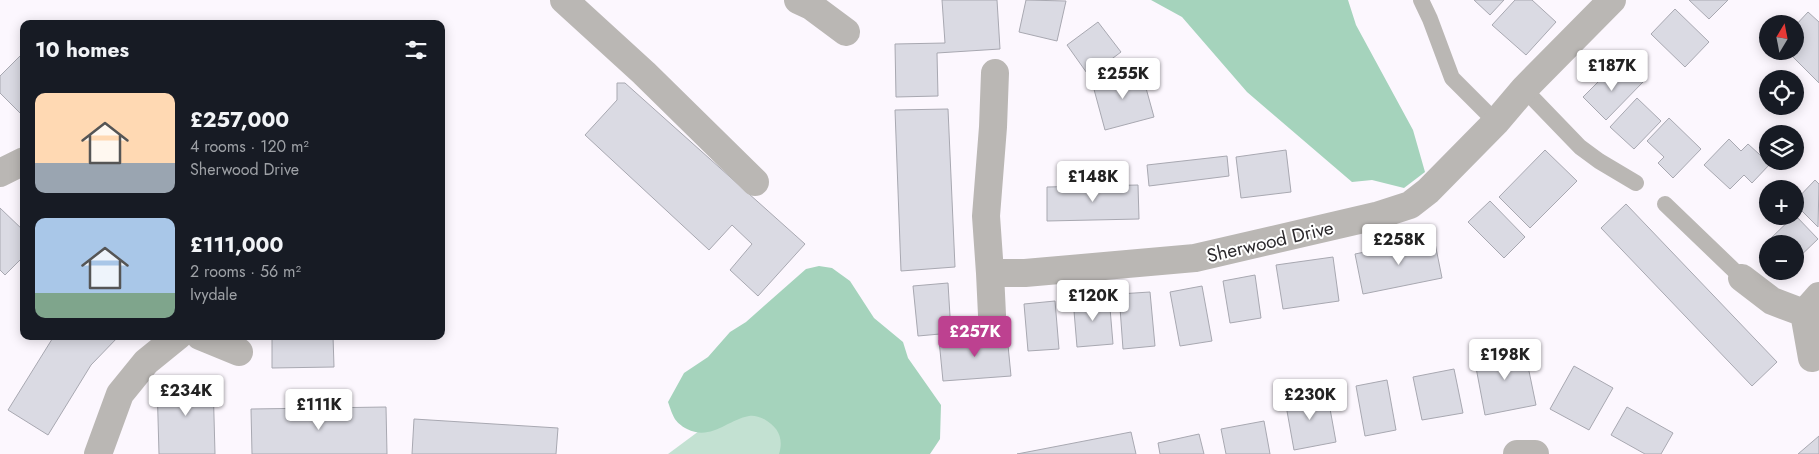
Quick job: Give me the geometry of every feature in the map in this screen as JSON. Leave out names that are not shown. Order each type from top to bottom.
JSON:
[{"type":"street","points":[[564,0],[644,73],[755,182]]},
{"type":"street","points":[[798,0],[811,6],[846,32]]},
{"type":"street","name":"Sherwood Drive","points":[[990,273],[1025,273],[1195,258],[1376,216],[1410,205],[1428,191],[1496,122],[1524,89],[1612,0]]},
{"type":"street","points":[[992,315],[986,216],[995,72]]},
{"type":"street","points":[[0,173],[20,163]]},
{"type":"street","points":[[1742,278],[1772,301],[1812,304],[1812,358]]},
{"type":"street","points":[[98,454],[120,394],[146,362],[173,340]]},
{"type":"street","points":[[210,340],[239,352]]},
{"type":"street","points":[[1517,454],[1535,454]]},
{"type":"lane","points":[[1421,0],[1452,78],[1496,122]]},
{"type":"lane","points":[[1524,89],[1580,146],[1599,161],[1636,183]]},
{"type":"lane","points":[[1665,204],[1742,278]]},
{"type":"green space","points":[[1151,0],[1348,0],[1356,25],[1413,130],[1425,172],[1404,188],[1372,180],[1352,182],[1247,92],[1182,17]]},
{"type":"green space","points":[[819,266],[832,268],[850,281],[874,318],[903,342],[908,358],[941,405],[940,439],[930,454],[779,454],[781,443],[779,433],[764,419],[749,416],[704,433],[687,429],[674,418],[668,402],[684,373],[708,357],[730,332],[746,322],[806,269]]},
{"type":"green space","points":[[771,384],[800,454],[668,454],[722,414]]},
{"type":"building","points":[[942,0],[997,0],[1000,49],[937,53],[938,96],[896,97],[895,44],[945,43]]},
{"type":"building","points":[[1026,0],[1066,1],[1057,41],[1019,32]]},
{"type":"building","points":[[1474,0],[1504,0],[1490,15]]},
{"type":"building","points":[[1515,0],[1532,0],[1556,22],[1526,55],[1492,25]]},
{"type":"building","points":[[1689,0],[1728,0],[1709,19]]},
{"type":"building","points":[[1675,9],[1709,42],[1685,67],[1651,34]]},
{"type":"building","points":[[1808,12],[1819,22],[1819,83],[1796,60],[1804,60],[1804,16]]},
{"type":"building","points":[[1098,22],[1121,52],[1089,76],[1067,45]]},
{"type":"building","points":[[20,56],[20,113],[0,93],[0,76]]},
{"type":"building","points":[[1612,68],[1623,79],[1632,70],[1643,82],[1606,120],[1583,97]]},
{"type":"building","points":[[1141,70],[1154,117],[1105,130],[1092,82]]},
{"type":"building","points":[[617,83],[625,83],[805,244],[758,296],[730,270],[752,244],[732,225],[709,250],[585,135],[617,100]]},
{"type":"building","points":[[1637,98],[1661,121],[1634,149],[1610,127]]},
{"type":"building","points":[[948,109],[955,267],[901,271],[895,110]]},
{"type":"building","points":[[1669,118],[1701,149],[1673,178],[1658,163],[1664,157],[1647,141]]},
{"type":"building","points":[[1729,139],[1741,151],[1748,144],[1759,154],[1759,170],[1764,170],[1752,183],[1744,175],[1730,189],[1704,165]]},
{"type":"building","points":[[1286,150],[1291,192],[1241,198],[1236,157]]},
{"type":"building","points":[[1545,150],[1577,181],[1530,228],[1499,197]]},
{"type":"building","points":[[1227,156],[1229,176],[1149,186],[1147,165]]},
{"type":"building","points":[[1815,180],[1819,184],[1818,227],[1804,213],[1804,192]]},
{"type":"building","points":[[1138,185],[1139,219],[1047,221],[1047,187]]},
{"type":"building","points":[[1490,201],[1525,237],[1504,258],[1468,222]]},
{"type":"building","points":[[1626,204],[1777,362],[1752,386],[1601,228]]},
{"type":"building","points":[[0,208],[20,227],[20,260],[5,275],[0,270]]},
{"type":"building","points":[[1804,224],[1818,239],[1804,252],[1804,235],[1774,235],[1785,225]]},
{"type":"building","points":[[1434,238],[1442,278],[1363,294],[1355,254]]},
{"type":"building","points":[[1333,257],[1339,301],[1283,309],[1276,265]]},
{"type":"building","points":[[1255,275],[1261,318],[1230,323],[1223,281]]},
{"type":"building","points":[[948,283],[951,333],[918,336],[913,286]]},
{"type":"building","points":[[1202,286],[1212,341],[1180,346],[1170,292]]},
{"type":"building","points":[[1150,292],[1155,346],[1123,349],[1119,294]]},
{"type":"building","points":[[1109,296],[1113,344],[1077,347],[1073,299]]},
{"type":"building","points":[[1055,301],[1059,349],[1028,351],[1024,304]]},
{"type":"building","points":[[1007,335],[1011,376],[943,381],[939,340]]},
{"type":"building","points":[[52,340],[115,340],[91,365],[48,435],[8,410]]},
{"type":"building","points":[[272,340],[333,340],[334,367],[272,368]]},
{"type":"building","points":[[1524,347],[1536,405],[1485,415],[1474,357]]},
{"type":"building","points":[[1574,366],[1613,388],[1589,430],[1550,409]]},
{"type":"building","points":[[1454,369],[1463,413],[1422,420],[1413,377]]},
{"type":"building","points":[[213,380],[215,454],[159,454],[157,382]]},
{"type":"building","points":[[1387,380],[1396,430],[1365,436],[1356,386]]},
{"type":"building","points":[[1327,392],[1336,442],[1294,450],[1285,400]]},
{"type":"building","points":[[386,407],[387,454],[252,454],[251,409]]},
{"type":"building","points":[[1627,407],[1673,433],[1661,454],[1645,454],[1611,435]]},
{"type":"building","points":[[414,419],[558,428],[556,454],[412,454]]},
{"type":"building","points":[[1264,421],[1270,454],[1226,454],[1221,429]]},
{"type":"building","points":[[1131,432],[1136,454],[1017,454]]},
{"type":"building","points":[[1199,434],[1204,454],[1160,454],[1158,443]]},
{"type":"building","points":[[1819,436],[1819,454],[1798,454]]}]
